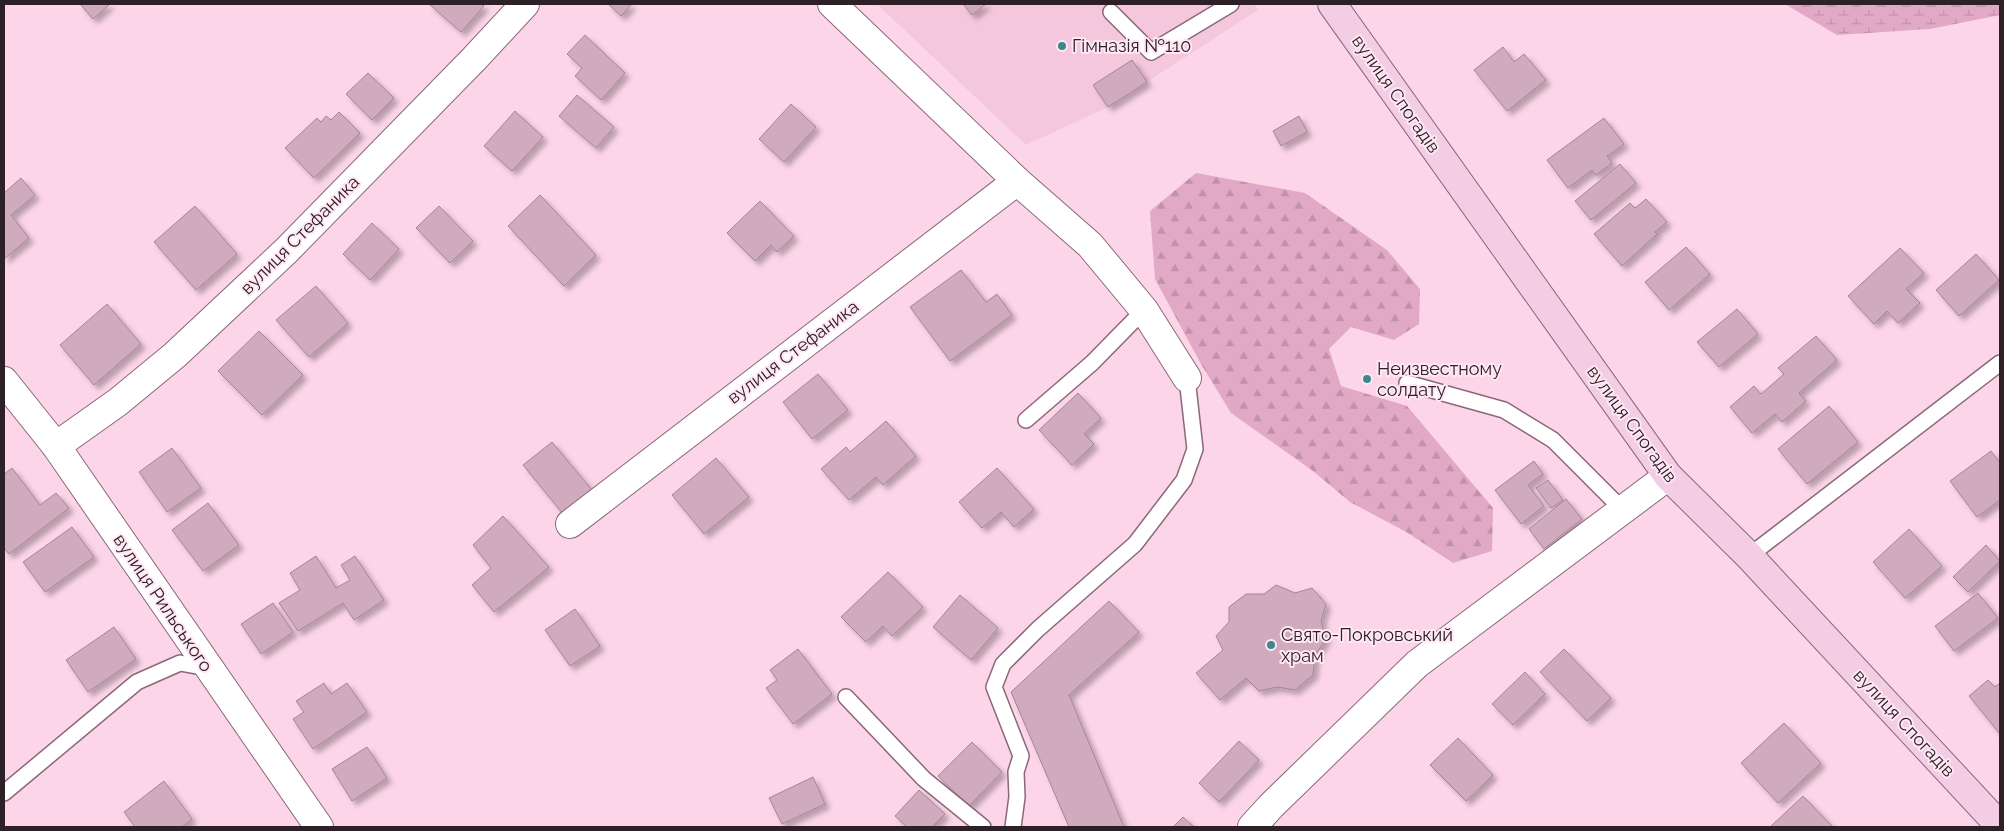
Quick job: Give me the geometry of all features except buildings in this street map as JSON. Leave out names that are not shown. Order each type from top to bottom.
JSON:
[{"type":"street","name":"вулиця Стефаника","points":[[56,446],[118,402],[175,355],[286,251],[474,59],[525,4]]},
{"type":"street","name":"вулиця Спогадів","points":[[1332,4],[1668,476],[1749,556],[2000,826]]},
{"type":"street","points":[[836,5],[1017,181],[1090,245],[1144,310],[1187,378]]},
{"type":"street","name":"вулиця Стефаника","points":[[570,524],[1017,181]]},
{"type":"street","name":"вулиця Рильського","points":[[4,381],[56,446],[319,827]]},
{"type":"street","points":[[1252,827],[1271,806],[1417,664],[1668,476]]},
{"type":"lane","points":[[1111,12],[1151,52],[1231,4]]},
{"type":"lane","points":[[1026,420],[1092,363],[1144,310]]},
{"type":"lane","points":[[1749,556],[2000,363]]},
{"type":"lane","points":[[1013,827],[1017,797],[1016,772],[1021,756],[994,688],[1002,664],[1038,629],[1135,544],[1184,480],[1195,449],[1187,378]]},
{"type":"lane","points":[[1407,382],[1504,410],[1553,440],[1622,509]]},
{"type":"lane","points":[[4,793],[137,682],[180,664],[208,668]]},
{"type":"lane","points":[[846,697],[924,780],[983,827]]},
{"type":"shaded area","name":"Гімназія №110","points":[[877,4],[1254,4],[1258,10],[1108,107],[1026,145]]},
{"type":"green space","points":[[1785,4],[2000,4],[2000,15],[1930,29],[1837,35]]},
{"type":"green space","points":[[1196,173],[1305,193],[1387,250],[1420,289],[1419,324],[1394,340],[1351,327],[1329,349],[1341,386],[1407,406],[1493,508],[1492,551],[1453,563],[1408,533],[1350,502],[1313,471],[1231,413],[1201,364],[1155,279],[1150,211]]},
{"type":"place","name":"Гімназія №110","points":[[1062,46]]},
{"type":"place","name":"Неизвестному солдату","points":[[1367,379]]},
{"type":"place","name":"Свято-Покровський храм","points":[[1271,645]]}]
